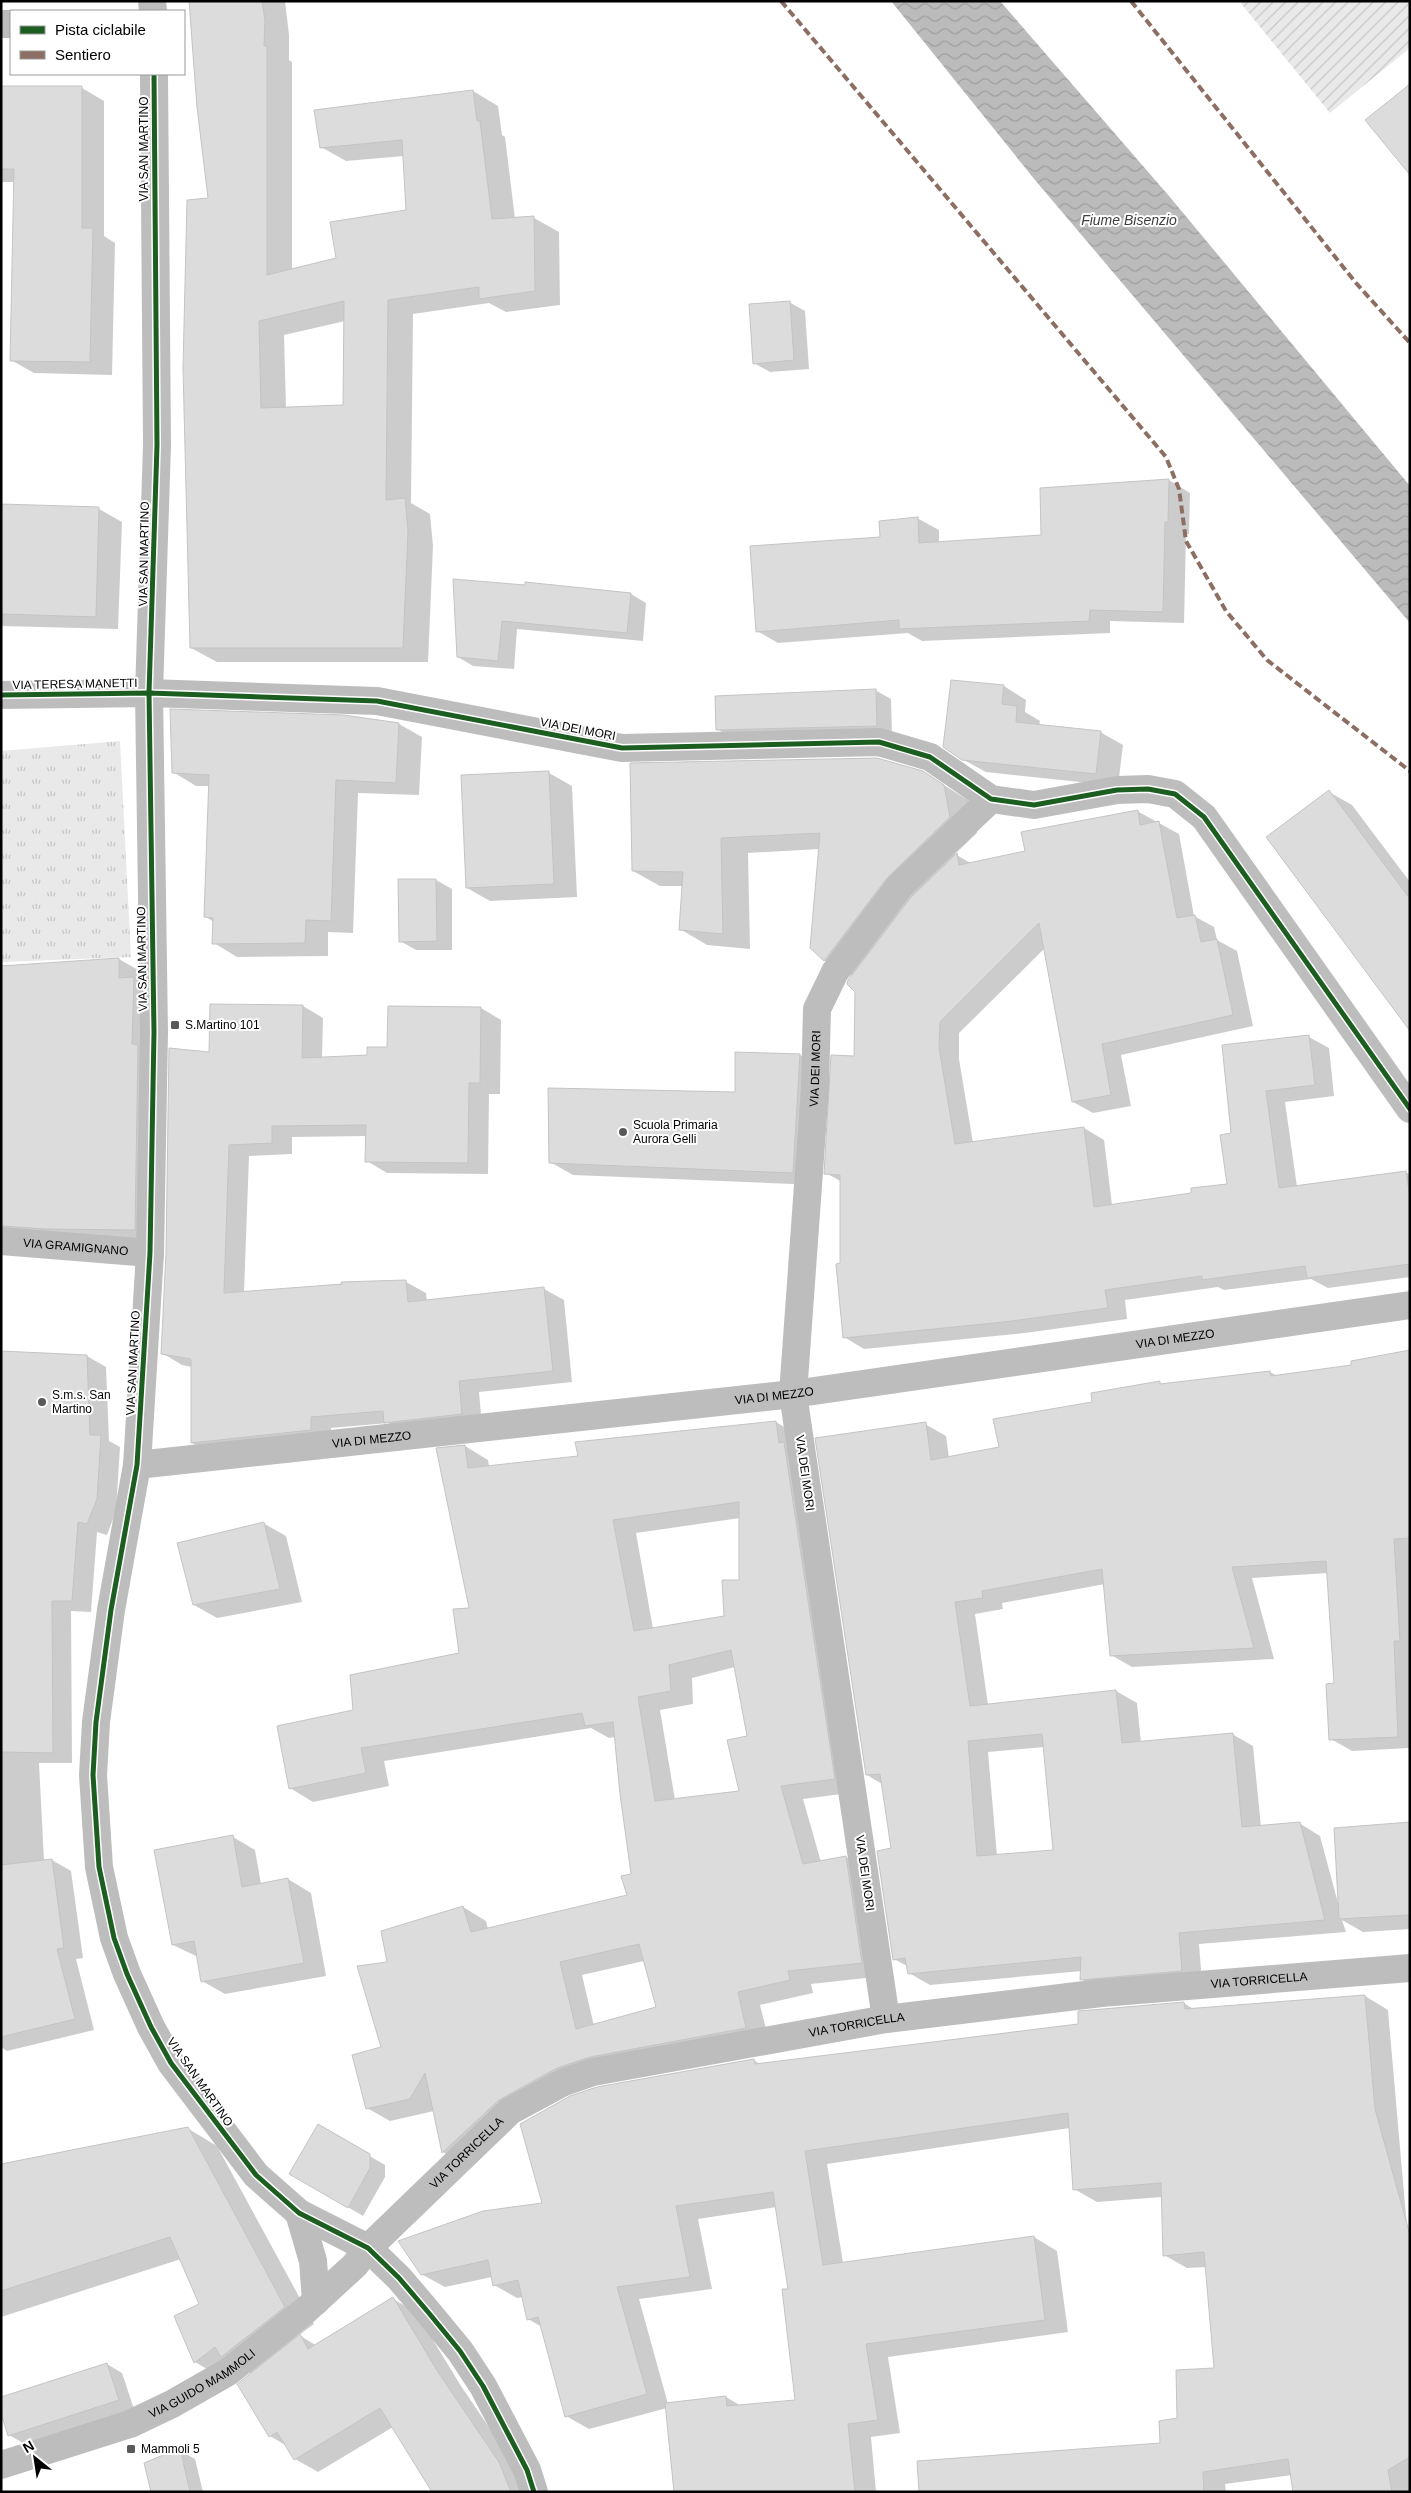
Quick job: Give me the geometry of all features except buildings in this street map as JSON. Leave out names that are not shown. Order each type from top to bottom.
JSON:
[{"type":"street","name":"VIA SAN MARTINO","points":[[154,75],[157,446],[149,693],[154,1032],[150,1253],[137,1465],[111,1610],[96,1722],[93,1775],[95,1836],[105,1900],[127,1974],[151,2027],[171,2063],[256,2175],[299,2213],[368,2248],[410,2292],[469,2365],[505,2426],[527,2470],[534,2492]]},
{"type":"street","name":"VIA TERESA MANETTI","points":[[1,694],[149,693]]},
{"type":"street","name":"VIA DEI MORI","points":[[149,693],[377,701],[622,748],[879,742],[930,757],[992,799],[899,887],[834,972],[816,1009],[815,1088],[794,1394],[886,2019]]},
{"type":"street","points":[[992,799],[1034,805],[1117,790],[1148,789],[1175,794],[1204,817],[1410,1109]]},
{"type":"street","name":"VIA GRAMIGNANO","points":[[1,1242],[150,1253]]},
{"type":"street","name":"VIA DI MEZZO","points":[[137,1465],[794,1394],[1410,1305]]},
{"type":"street","name":"VIA TORRICELLA","points":[[368,2248],[510,2111],[564,2082],[594,2072],[886,2019],[1102,1993],[1410,1968]]},
{"type":"street","points":[[299,2213],[313,2261],[316,2300]]},
{"type":"street","name":"VIA GUIDO MAMMOLI","points":[[1,2465],[130,2424],[172,2404],[228,2372],[316,2300],[355,2265],[368,2248]]},
{"type":"green space","points":[[1239,1],[1410,1],[1410,48],[1330,113]]},
{"type":"green space","points":[[120,741],[131,957],[1,962],[1,751]]},
{"type":"water","name":"Fiume Bisenzio","points":[[891,1],[1000,1],[1169,196],[1410,486],[1410,623],[1035,180]]},
{"type":"marked path","points":[[781,1],[1166,457],[1179,489],[1186,541],[1226,611],[1267,660],[1410,771]]},
{"type":"marked path","points":[[1131,1],[1356,283],[1410,343]]},
{"type":"cycle path","points":[[154,75],[157,445],[149,693],[154,1032],[150,1253],[137,1465],[111,1610],[96,1722],[93,1775],[99,1867],[114,1938],[127,1974],[151,2027],[171,2063],[256,2175],[299,2213],[368,2248],[399,2278],[428,2312],[460,2351],[483,2386],[527,2470],[534,2492]]},
{"type":"cycle path","points":[[1,695],[149,693],[377,701],[622,748],[879,742],[930,757],[991,799],[1034,805],[1117,790],[1148,789],[1175,794],[1204,817],[1410,1109]]},
{"type":"place","name":"S.Martino 101","points":[[175,1025]]},
{"type":"place","name":"Scuola Primaria Aurora Gelli","points":[[623,1132]]},
{"type":"place","name":"S.m.s. San Martino","points":[[42,1402]]},
{"type":"place","name":"Mammoli 5","points":[[131,2449]]}]
